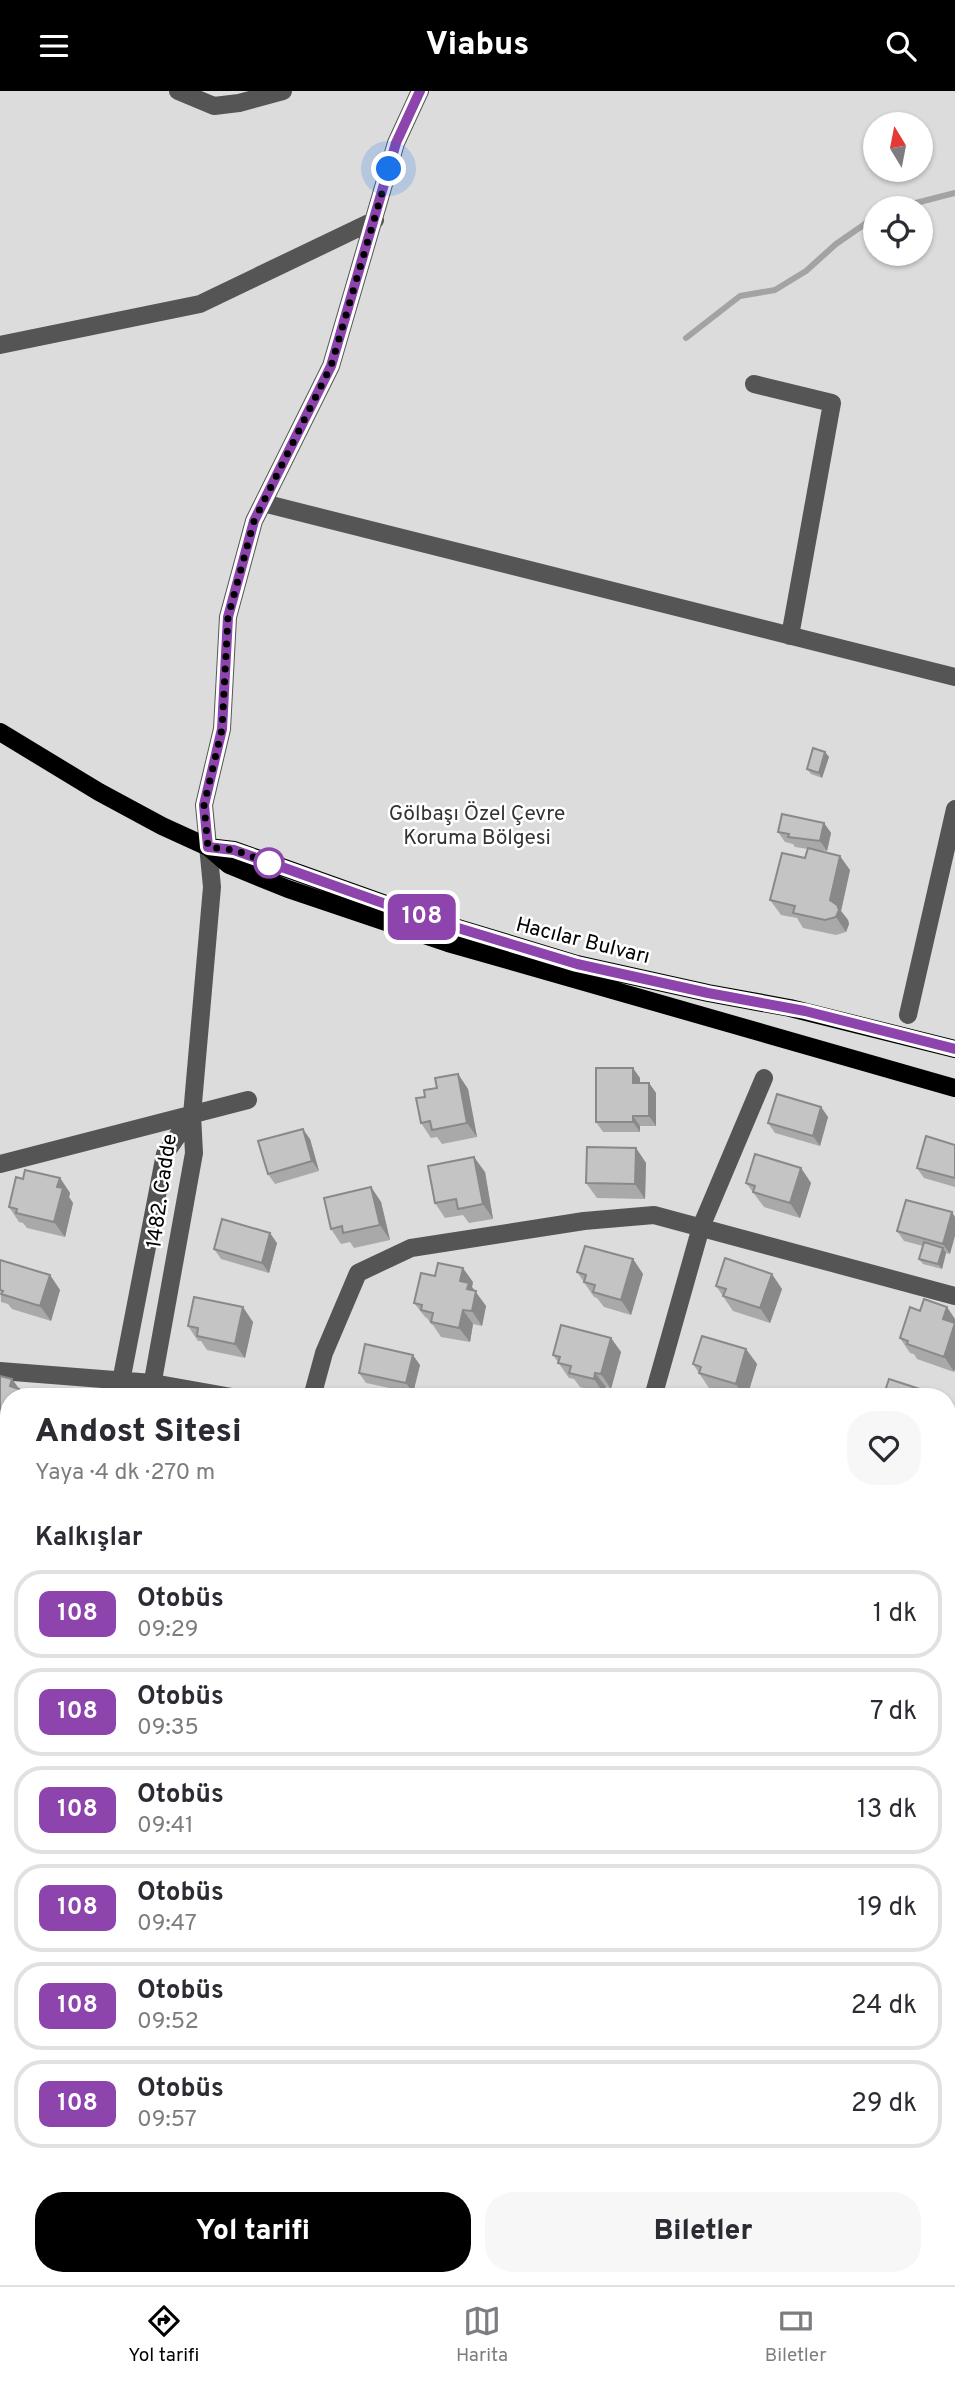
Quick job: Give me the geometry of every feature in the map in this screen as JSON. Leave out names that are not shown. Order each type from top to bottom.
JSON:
[{"type":"main road","name":"Hacılar Bulvarı","points":[[0,732],[99,792],[208,847],[229,865],[257,877],[439,940],[955,1088]]},
{"type":"main road","name":"Hacılar Bulvarı","points":[[208,847],[234,850],[425,918],[577,964],[810,1012],[955,1049]]},
{"type":"street","points":[[178,91],[214,106],[239,103],[283,91]]},
{"type":"street","points":[[192,1115],[212,887],[204,805],[222,729],[228,617],[254,521],[331,366],[396,143],[419,91]]},
{"type":"street","points":[[0,345],[200,304],[375,220]]},
{"type":"street","points":[[754,384],[832,403],[790,636]]},
{"type":"street","points":[[263,502],[955,677]]},
{"type":"street","points":[[908,1015],[955,809]]},
{"type":"street","points":[[656,1388],[701,1227],[764,1078]]},
{"type":"street","points":[[0,1164],[248,1100]]},
{"type":"street","name":"1482. Cadde","points":[[119,1388],[165,1154],[192,1115]]},
{"type":"street","name":"1482. Cadde","points":[[152,1388],[194,1153],[192,1115]]},
{"type":"street","points":[[315,1388],[324,1353],[358,1273],[411,1248],[584,1221],[654,1215],[955,1296]]},
{"type":"street","points":[[0,1371],[112,1388]]},
{"type":"green space","name":"Gölbaşı Özel Çevre Koruma Bölgesi","points":[[0,91],[955,91],[955,1388],[0,1388]]},
{"type":"building","points":[[813,748],[825,752],[819,773],[807,769]]},
{"type":"building","points":[[782,814],[824,823],[820,841],[788,837],[789,834],[778,832]]},
{"type":"building","points":[[808,848],[840,856],[830,900],[839,910],[836,917],[825,920],[793,913],[795,906],[770,900],[782,853],[805,858]]},
{"type":"building","points":[[596,1068],[633,1068],[633,1083],[649,1083],[649,1116],[633,1116],[633,1122],[596,1122]]},
{"type":"building","points":[[458,1074],[467,1123],[432,1130],[430,1121],[421,1123],[416,1098],[425,1097],[424,1090],[437,1088],[435,1078]]},
{"type":"building","points":[[777,1094],[821,1107],[813,1136],[768,1123]]},
{"type":"building","points":[[303,1129],[312,1161],[268,1174],[258,1141]]},
{"type":"building","points":[[926,1136],[955,1145],[955,1178],[917,1168]]},
{"type":"building","points":[[587,1147],[636,1148],[635,1184],[586,1183]]},
{"type":"building","points":[[755,1154],[801,1168],[790,1203],[753,1192],[755,1186],[746,1183]]},
{"type":"building","points":[[474,1157],[483,1204],[458,1209],[456,1199],[435,1203],[428,1166]]},
{"type":"building","points":[[25,1170],[60,1178],[57,1187],[63,1188],[54,1222],[16,1213],[17,1209],[9,1207],[16,1177],[23,1179]]},
{"type":"building","points":[[371,1187],[380,1225],[343,1233],[342,1226],[331,1229],[324,1198]]},
{"type":"building","points":[[906,1200],[952,1212],[943,1244],[897,1231]]},
{"type":"building","points":[[222,1219],[270,1233],[262,1263],[214,1249]]},
{"type":"building","points":[[924,1242],[943,1248],[938,1264],[919,1259]]},
{"type":"building","points":[[585,1246],[633,1259],[621,1300],[593,1292],[595,1285],[584,1282],[586,1275],[577,1272]]},
{"type":"building","points":[[725,1258],[772,1274],[760,1308],[723,1296],[726,1289],[716,1286]]},
{"type":"building","points":[[0,1260],[50,1275],[40,1306],[1,1294]]},
{"type":"building","points":[[438,1263],[463,1268],[460,1281],[469,1283],[467,1289],[476,1291],[472,1311],[463,1310],[459,1328],[431,1322],[433,1313],[421,1310],[422,1305],[414,1303],[421,1273],[435,1276]]},
{"type":"building","points":[[194,1297],[243,1307],[235,1344],[197,1336],[198,1328],[188,1326]]},
{"type":"building","points":[[924,1299],[947,1307],[943,1319],[955,1323],[944,1357],[907,1344],[908,1341],[900,1338],[910,1307],[920,1311]]},
{"type":"building","points":[[561,1325],[611,1338],[601,1374],[595,1373],[594,1379],[569,1373],[571,1366],[558,1363],[560,1357],[553,1355]]},
{"type":"building","points":[[702,1336],[746,1349],[736,1384],[699,1373],[701,1367],[693,1364]]},
{"type":"building","points":[[365,1344],[413,1355],[406,1383],[359,1373]]},
{"type":"building","points":[[0,1376],[12,1379],[10,1386],[16,1388],[0,1388]]},
{"type":"building","points":[[889,1379],[917,1388],[886,1388]]},
{"type":"waterway","points":[[933,199],[955,193]]},
{"type":"waterway","points":[[686,338],[740,296],[775,290],[806,271],[836,244],[863,225]]},
{"type":"bus line","name":"108","points":[[420,91],[396,143],[331,366],[254,521],[228,617],[222,729],[204,805],[208,847],[234,850],[336,888],[513,947],[638,979],[805,1011],[955,1049]]},
{"type":"route","points":[[269,863],[273,864],[234,850],[208,847],[204,805],[222,729],[228,617],[254,521],[331,366],[389,169]]}]
